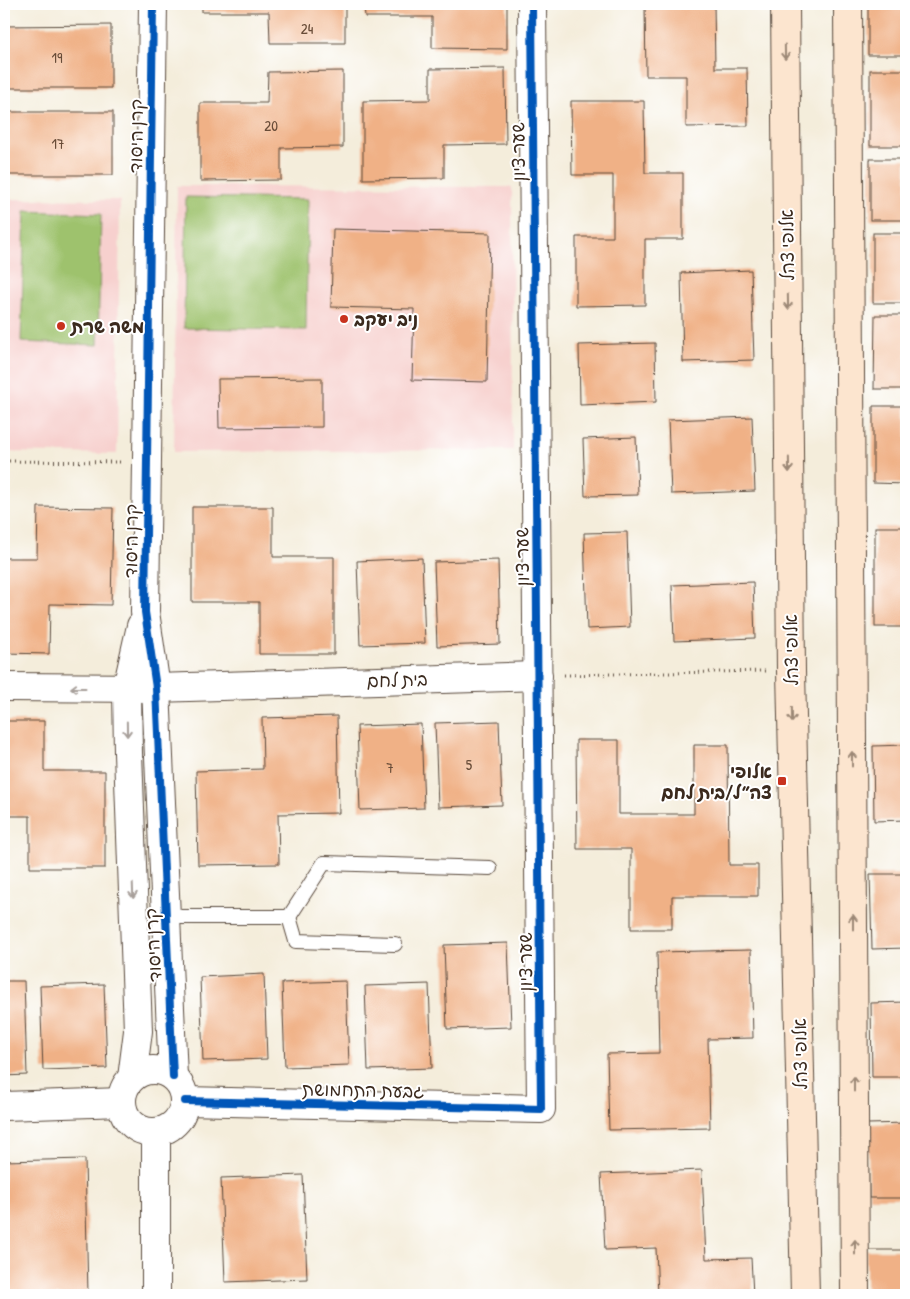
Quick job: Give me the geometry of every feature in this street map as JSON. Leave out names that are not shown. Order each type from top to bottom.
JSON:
[{"type":"main road","name":"אלופי צהל","points":[[785,4],[791,671],[805,1295]]},
{"type":"main road","points":[[848,4],[855,1295]]},
{"type":"street","name":"קרן היסוד","points":[[153,4],[145,612],[156,688],[173,1076]]},
{"type":"street","name":"שער ציון","points":[[532,4],[541,1109]]},
{"type":"street","name":"קרן היסוד","points":[[127,1090],[138,1031],[127,688],[145,612]]},
{"type":"street","name":"בית לחם","points":[[4,687],[156,688],[538,676]]},
{"type":"street","points":[[147,1070],[165,1072],[173,1076],[184,1092],[185,1102],[181,1116],[171,1128],[156,1133],[136,1128],[128,1121],[123,1112],[127,1090],[139,1073],[147,1070]]},
{"type":"street","points":[[4,1106],[127,1090]]},
{"type":"street","name":"גבעת התחמושת","points":[[185,1102],[541,1109]]},
{"type":"street","points":[[156,1133],[156,1295]]},
{"type":"lane","points":[[395,944],[296,942],[290,916],[324,863],[490,868]]},
{"type":"lane","points":[[166,917],[290,916]]},
{"type":"path","points":[[4,461],[147,463]]},
{"type":"path","points":[[538,676],[791,671]]},
{"type":"shaded area","name":"ניב יעקב","points":[[177,186],[512,187],[513,450],[174,452]]},
{"type":"shaded area","name":"משה שרת","points":[[4,199],[120,200],[117,454],[4,452]]},
{"type":"green space","points":[[186,197],[308,199],[306,330],[184,328]]},
{"type":"green space","points":[[25,211],[101,214],[98,345],[21,342]]},
{"type":"building","points":[[202,4],[345,4],[345,43],[270,43],[269,12],[202,12]]},
{"type":"building","points":[[364,4],[507,4],[507,49],[432,48],[432,17],[365,17]]},
{"type":"building","points":[[600,4],[714,4],[715,68],[747,68],[748,126],[686,127],[686,76],[646,76],[645,6],[601,7]]},
{"type":"building","points":[[868,4],[906,4],[906,55],[868,55]]},
{"type":"building","points":[[111,25],[111,88],[4,88],[4,26]]},
{"type":"building","points":[[505,68],[506,144],[444,145],[444,178],[363,179],[363,101],[430,100],[430,69]]},
{"type":"building","points":[[870,70],[906,70],[906,146],[870,146]]},
{"type":"building","points":[[343,71],[343,147],[281,148],[281,180],[200,181],[200,103],[267,103],[268,72]]},
{"type":"building","points":[[571,101],[644,101],[645,173],[683,173],[683,239],[645,239],[645,305],[576,306],[576,237],[613,237],[613,175],[572,175]]},
{"type":"building","points":[[4,112],[113,112],[113,175],[4,175]]},
{"type":"building","points":[[870,159],[906,159],[906,220],[870,220]]},
{"type":"building","points":[[333,229],[490,233],[487,382],[412,380],[414,309],[331,307]]},
{"type":"building","points":[[873,233],[906,233],[906,303],[873,303]]},
{"type":"building","points":[[751,270],[754,360],[683,362],[681,273]]},
{"type":"building","points":[[875,315],[906,315],[906,389],[874,389]]},
{"type":"building","points":[[655,343],[656,402],[580,405],[579,345]]},
{"type":"building","points":[[322,378],[322,427],[219,428],[218,379]]},
{"type":"building","points":[[873,406],[906,406],[906,484],[873,483]]},
{"type":"building","points":[[752,417],[755,491],[671,494],[668,420]]},
{"type":"building","points":[[636,437],[638,495],[585,496],[583,439]]},
{"type":"building","points":[[38,507],[113,508],[111,605],[50,604],[49,654],[4,653],[4,558],[37,558]]},
{"type":"building","points":[[192,507],[273,507],[273,557],[334,557],[334,654],[259,654],[259,602],[192,602]]},
{"type":"building","points":[[875,527],[906,527],[906,627],[875,627]]},
{"type":"building","points":[[627,532],[630,627],[587,629],[584,533]]},
{"type":"building","points":[[422,558],[425,643],[360,645],[357,561]]},
{"type":"building","points":[[498,560],[500,644],[437,646],[434,562]]},
{"type":"building","points":[[753,582],[755,638],[674,641],[672,585]]},
{"type":"building","points":[[337,716],[339,813],[278,814],[279,864],[198,865],[196,771],[263,769],[262,718]]},
{"type":"building","points":[[4,721],[44,721],[44,771],[105,771],[105,868],[30,868],[30,816],[4,816]]},
{"type":"building","points":[[499,721],[502,805],[438,807],[435,723]]},
{"type":"building","points":[[421,724],[424,808],[360,810],[357,726]]},
{"type":"building","points":[[576,740],[619,740],[619,814],[694,814],[694,745],[728,745],[729,865],[758,865],[758,896],[672,896],[672,929],[631,929],[631,849],[577,849]]},
{"type":"building","points":[[906,745],[906,820],[874,821],[873,746]]},
{"type":"building","points":[[870,874],[906,874],[906,948],[872,949]]},
{"type":"building","points":[[508,943],[511,1027],[447,1029],[444,945]]},
{"type":"building","points":[[751,950],[753,1038],[708,1039],[710,1128],[609,1130],[607,1054],[659,1053],[657,952]]},
{"type":"building","points":[[264,974],[267,1059],[203,1061],[200,977]]},
{"type":"building","points":[[4,981],[24,981],[27,1075],[4,1076]]},
{"type":"building","points":[[346,981],[349,1065],[285,1067],[282,983]]},
{"type":"building","points":[[104,984],[107,1068],[43,1070],[40,986]]},
{"type":"building","points":[[429,984],[432,1068],[368,1070],[365,986]]},
{"type":"building","points":[[906,1002],[906,1077],[872,1077],[871,1003]]},
{"type":"building","points":[[906,1123],[906,1198],[869,1198],[868,1124]]},
{"type":"building","points":[[85,1159],[88,1295],[4,1295],[4,1161]]},
{"type":"building","points":[[702,1170],[706,1259],[751,1258],[753,1295],[658,1295],[656,1248],[605,1250],[601,1174]]},
{"type":"building","points":[[303,1175],[307,1279],[225,1282],[221,1178]]},
{"type":"building","points":[[866,1250],[906,1250],[906,1295],[866,1295]]},
{"type":"cycle path","points":[[153,4],[145,612],[156,688],[173,1077]]},
{"type":"cycle path","points":[[185,1101],[541,1109],[532,4]]},
{"type":"place","name":"ניב יעקב","points":[[344,319]]},
{"type":"place","name":"משה שרת","points":[[61,326]]},
{"type":"place","name":"אלופי צה״ל/בית לחם","points":[[782,781]]}]
